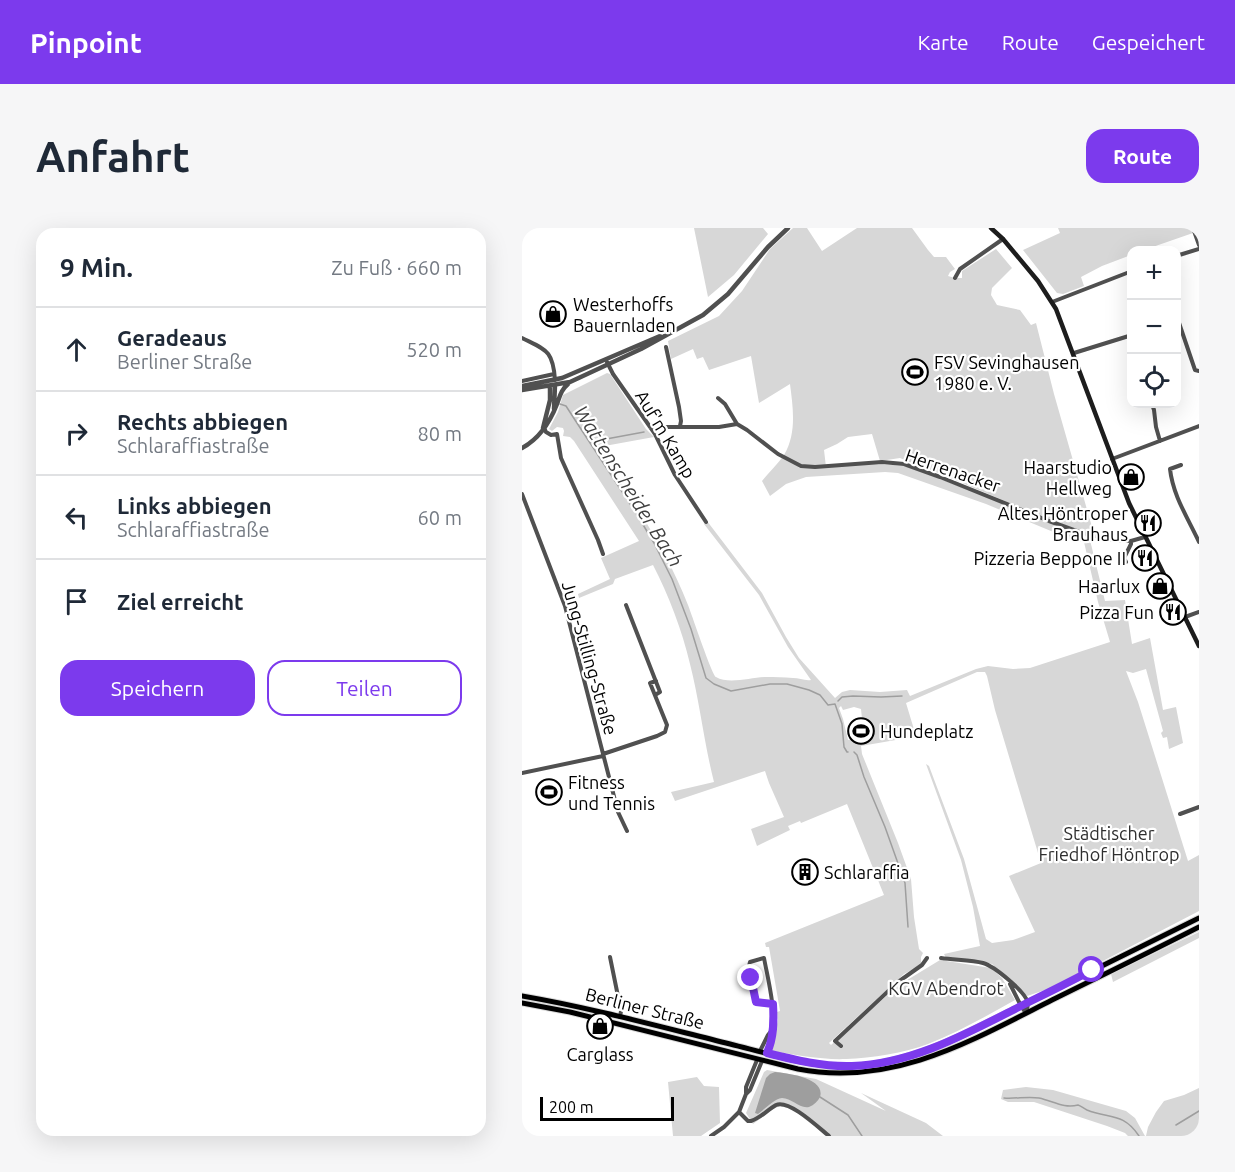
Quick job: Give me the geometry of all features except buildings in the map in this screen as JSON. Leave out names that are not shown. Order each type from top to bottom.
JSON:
[{"type":"main road","points":[[991,228],[1038,281],[1060,317],[1129,503],[1199,646]]},
{"type":"main road","points":[[997,228],[1001,238]]},
{"type":"main road","name":"Berliner Straße","points":[[522,996],[825,1065],[853,1066],[882,1063],[941,1045],[1199,918]]},
{"type":"main road","name":"Berliner Straße","points":[[522,1003],[570,1012],[808,1071],[848,1073],[884,1070],[946,1051],[1199,927]]},
{"type":"main road","points":[[760,1060],[763,1052]]},
{"type":"street","points":[[522,448],[536,438],[547,424],[562,389],[570,382],[639,344],[680,329],[703,315],[728,294],[768,247],[788,228]]},
{"type":"street","points":[[1181,254],[1199,247],[1194,228]]},
{"type":"street","points":[[955,278],[960,268],[1001,238]]},
{"type":"street","points":[[1052,302],[1127,273]]},
{"type":"street","points":[[1181,330],[1195,370],[1199,371]]},
{"type":"street","points":[[1074,353],[1127,336]]},
{"type":"street","points":[[522,338],[546,351],[551,358],[554,410]]},
{"type":"street","points":[[666,347],[679,406],[680,426]]},
{"type":"street","points":[[522,390],[607,362]]},
{"type":"street","name":"Auf'm Kamp","points":[[607,362],[650,427],[675,475],[706,522]]},
{"type":"street","points":[[522,381],[570,382]]},
{"type":"street","points":[[522,386],[554,381]]},
{"type":"street","points":[[543,428],[554,381]]},
{"type":"street","name":"Herrenacker","points":[[718,398],[725,404],[737,424],[778,454],[801,466],[815,468],[882,462],[904,464],[1081,532],[1114,540],[1131,541],[1145,537]]},
{"type":"street","points":[[1153,408],[1161,441]]},
{"type":"street","points":[[650,427],[719,427],[737,424]]},
{"type":"street","points":[[1112,459],[1199,426]]},
{"type":"street","points":[[543,428],[551,435],[557,434],[561,458],[603,554]]},
{"type":"street","points":[[1181,465],[1170,469],[1171,480],[1199,542]]},
{"type":"street","name":"Jung-Stilling-Straße","points":[[522,494],[564,606],[618,812],[627,831]]},
{"type":"street","points":[[1126,562],[1124,558],[1131,541]]},
{"type":"street","points":[[522,773],[603,755],[664,732],[667,725],[655,695],[660,692],[626,605]]},
{"type":"street","points":[[1185,617],[1199,612]]},
{"type":"street","points":[[1179,814],[1199,807]]},
{"type":"street","points":[[610,957],[621,1011],[620,1017]]},
{"type":"street","points":[[763,1052],[772,1029],[773,1004],[764,958],[750,962],[748,966],[756,1002],[773,1004]]},
{"type":"street","points":[[841,1046],[835,1041],[905,975],[922,965],[927,958]]},
{"type":"street","points":[[941,958],[980,962],[991,966],[1017,988],[1028,1003],[1026,1013]]},
{"type":"street","points":[[1008,981],[1026,1013]]},
{"type":"street","points":[[711,1136],[739,1112],[746,1094],[746,1087],[760,1060]]},
{"type":"street","points":[[739,1112],[748,1121],[756,1120],[776,1106],[783,1104],[802,1114],[829,1136]]},
{"type":"green space","points":[[694,228],[763,228],[768,234],[734,275],[708,297]]},
{"type":"green space","points":[[793,228],[807,228],[822,251],[857,228],[912,228],[934,257],[946,257],[955,269],[948,276],[962,278],[962,271],[996,249],[1012,268],[992,288],[991,295],[997,305],[1020,310],[1031,325],[1036,323],[1094,534],[1043,517],[924,467],[924,464],[912,463],[900,458],[880,461],[872,434],[848,437],[824,450],[826,467],[878,464],[909,467],[1089,536],[1105,601],[1125,600],[1132,644],[1150,638],[1163,710],[1176,707],[1183,743],[1169,749],[1167,737],[1163,738],[1161,733],[1163,731],[1146,669],[1133,673],[1126,671],[1188,861],[1199,855],[1199,911],[1051,988],[1027,996],[992,964],[946,958],[944,954],[980,946],[961,860],[926,764],[929,766],[964,859],[986,939],[992,943],[1013,940],[1035,932],[1009,876],[1041,863],[985,672],[977,672],[906,703],[916,736],[861,746],[862,754],[911,879],[919,949],[923,953],[921,965],[904,974],[829,1043],[831,1045],[899,985],[940,960],[991,968],[1002,978],[1015,1000],[928,1044],[877,1056],[828,1059],[772,1051],[778,1020],[777,1012],[780,1011],[769,947],[766,947],[765,943],[884,895],[847,804],[788,826],[790,830],[757,846],[751,829],[784,817],[765,771],[675,801],[671,792],[714,782],[687,651],[674,613],[653,565],[615,579],[613,584],[579,598],[578,594],[610,579],[601,558],[639,541],[574,441],[570,437],[563,436],[563,428],[557,427],[552,431],[549,429],[558,412],[563,395],[607,373],[610,374],[646,429],[654,437],[599,447],[669,564],[716,677],[727,680],[786,677],[811,680],[788,647],[759,595],[704,524],[707,521],[762,593],[799,658],[835,698],[842,692],[850,690],[880,692],[907,690],[910,696],[976,669],[988,666],[1013,669],[1030,668],[1110,642],[1084,542],[1075,541],[986,504],[898,473],[806,477],[786,484],[770,496],[762,481],[784,455],[791,438],[793,420],[790,384],[759,403],[751,356],[709,370],[703,357],[697,359],[693,349],[671,359],[668,341],[719,316],[742,291],[770,249]],"holes":[[[841,706],[843,710],[854,707],[861,709],[864,738],[848,740],[839,708]]]},
{"type":"green space","points":[[1058,228],[1192,228],[1193,233],[1156,246],[1127,246],[1127,257],[1081,277],[1084,286],[1063,294],[1057,293],[1023,250],[1060,233]]},
{"type":"green space","points":[[1199,932],[1199,938],[1113,982],[1111,974]]},
{"type":"green space","points":[[767,1070],[816,1079],[886,1111],[861,1093],[926,1123],[943,1136],[827,1136],[792,1109],[780,1106],[753,1124],[746,1113],[764,1072]]},
{"type":"green space","points":[[697,1077],[704,1086],[719,1087],[720,1123],[701,1136],[673,1136],[668,1082]]},
{"type":"green space","points":[[1026,1087],[1053,1090],[1126,1111],[1135,1118],[1145,1136],[1128,1136],[1107,1126],[1034,1102],[1008,1102],[1001,1099],[1003,1090]]},
{"type":"green space","points":[[1199,1088],[1199,1136],[1146,1136],[1148,1127],[1164,1101]]},
{"type":"shaded area","points":[[775,1072],[796,1075],[812,1081],[820,1091],[820,1097],[809,1107],[782,1098],[758,1114],[755,1113],[766,1078]]},
{"type":"waterway","name":"Wattenscheider Bach","points":[[560,404],[566,406],[654,543],[672,579],[706,678],[731,691],[770,684],[787,684],[820,695],[828,705],[835,704],[842,724],[844,747],[848,752]]},
{"type":"waterway","points":[[590,442],[644,432]]},
{"type":"waterway","points":[[838,701],[842,697],[853,696],[902,696]]},
{"type":"waterway","name":"Wattenscheider Bach","points":[[854,752],[905,883],[908,927]]},
{"type":"waterway","points":[[820,1097],[848,1115],[862,1136]]},
{"type":"waterway","name":"Wattenscheider Bach","points":[[1004,1098],[1035,1097],[1063,1105],[1078,1105],[1127,1123],[1139,1136]]},
{"type":"waterway","name":"Wattenscheider Bach","points":[[1176,1125],[1199,1111]]},
{"type":"place","name":"Westerhoffs Bauernladen","points":[[553,314]]},
{"type":"place","name":"FSV Sevinghausen 1980 e. V.","points":[[915,372]]},
{"type":"place","name":"Haarstudio Hellweg","points":[[1131,477]]},
{"type":"place","name":"Altes Höntroper Brauhaus","points":[[1148,523]]},
{"type":"place","name":"Pizzeria Beppone II","points":[[1145,558]]},
{"type":"place","name":"Haarlux","points":[[1160,586]]},
{"type":"place","name":"Pizza Fun","points":[[1173,612]]},
{"type":"place","name":"Hundeplatz","points":[[861,731]]},
{"type":"place","name":"Fitness und Tennis","points":[[549,792]]},
{"type":"place","name":"Schlaraffia","points":[[805,872]]},
{"type":"place","name":"Carglass","points":[[600,1026]]},
{"type":"route","points":[[751,978],[756,1002],[773,1004],[773,1036],[767,1053],[825,1065],[853,1066],[902,1058],[941,1045],[1092,970]]},
{"type":"park label","name":"Städtischer Friedhof Höntrop","points":[[1109,843]]},
{"type":"park label","name":"KGV Abendrot","points":[[946,988]]}]
